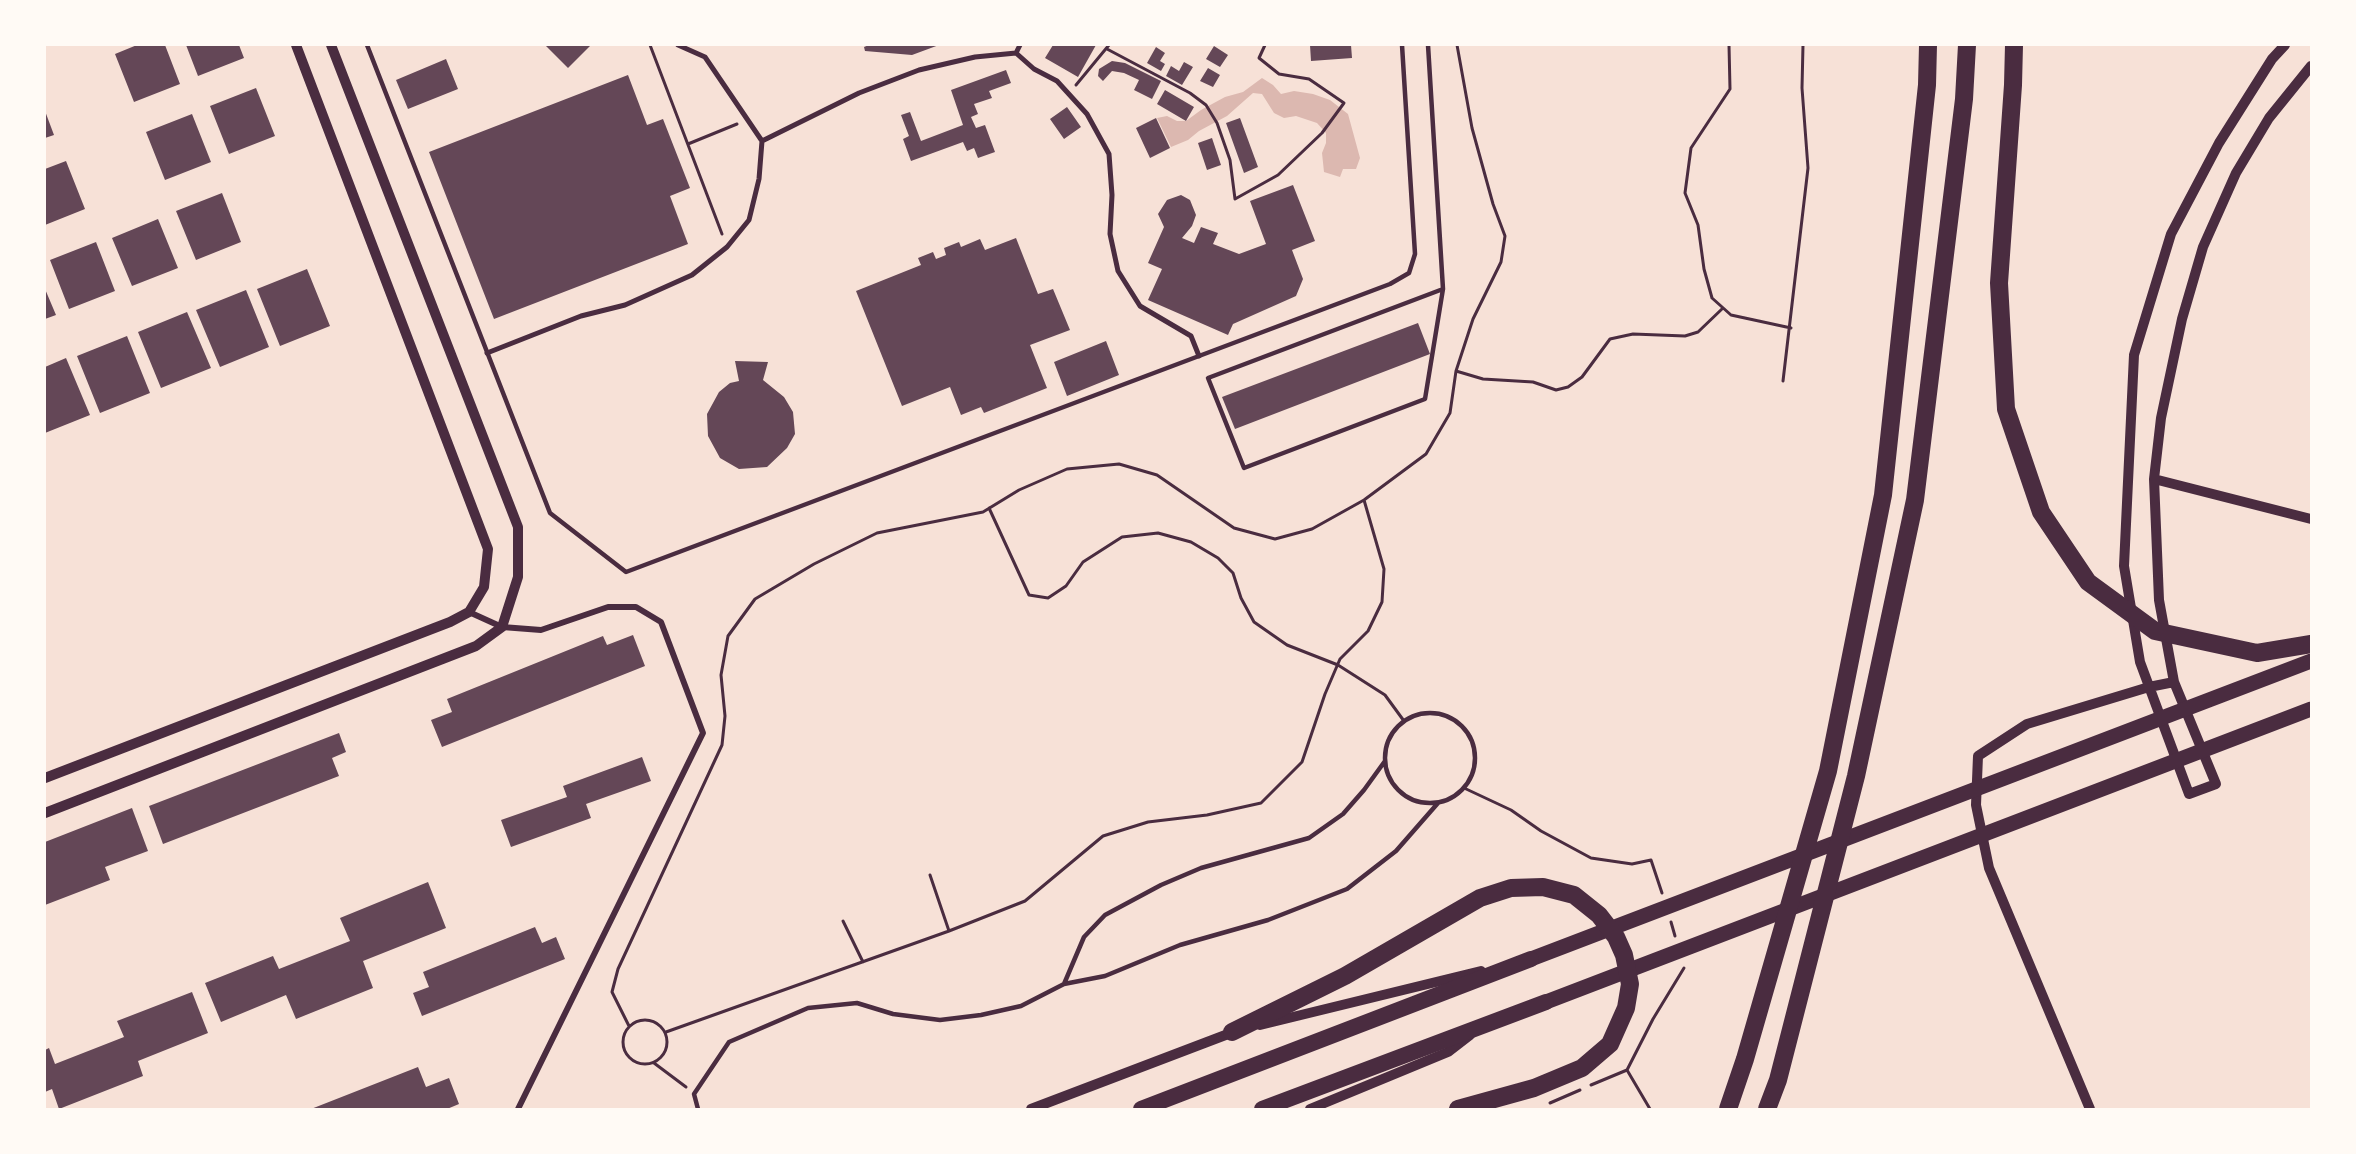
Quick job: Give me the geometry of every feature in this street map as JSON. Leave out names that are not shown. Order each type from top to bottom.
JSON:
[{"type":"highway","points":[[1728,1109],[1745,1059],[1828,771],[1883,495],[1926,85],[1928,45]]},
{"type":"highway","points":[[1767,1109],[1781,1068],[1856,776],[1915,500],[1964,99],[1967,45]]},
{"type":"highway","points":[[2014,45],[1999,283],[2006,409],[2041,512],[2088,582],[2155,632],[2257,653],[2311,644]]},
{"type":"highway","points":[[1232,1032],[1345,976],[1480,898],[1511,888],[1543,887],[1574,895],[1599,915],[1616,937],[1624,955],[1630,984],[1626,1008],[1610,1044],[1582,1068],[1534,1088],[1458,1109]]},
{"type":"highway","points":[[1141,1109],[1531,959]]},
{"type":"highway","points":[[1262,1109],[1546,1002]]},
{"type":"main road","points":[[1531,959],[2311,661]]},
{"type":"main road","points":[[1546,1002],[2311,709]]},
{"type":"street","points":[[45,778],[450,622],[469,612],[484,587],[488,549],[296,45]]},
{"type":"street","points":[[45,813],[476,646],[502,627],[518,577],[518,527],[331,45]]},
{"type":"street","points":[[488,353],[581,316],[625,305],[692,275],[727,247],[749,220],[759,179],[762,141],[705,57],[678,45]]},
{"type":"street","points":[[1016,53],[1020,45]]},
{"type":"street","points":[[2285,45],[2272,59],[2219,143],[2171,234],[2134,355],[2124,566],[2140,662],[2189,794],[2216,784],[2174,682],[2159,600],[2154,479],[2161,418],[2182,319],[2204,247],[2236,173],[2269,118],[2311,66]]},
{"type":"street","points":[[762,141],[859,93],[919,70],[975,57],[1016,53],[1034,69],[1057,81],[1087,114],[1109,154],[1112,195],[1110,234],[1118,271],[1140,306],[1191,336],[1199,356]]},
{"type":"street","points":[[2154,479],[2311,519]]},
{"type":"street","points":[[469,612],[502,627],[541,630],[608,607],[636,607],[661,622],[703,733],[518,1109]]},
{"type":"street","points":[[2090,1109],[1989,868],[1976,805],[1978,756],[2027,724],[2174,682]]},
{"type":"street","points":[[1030,1109],[1232,1032],[1531,959]]},
{"type":"street","points":[[1310,1109],[1448,1052],[1489,1022]]},
{"type":"lane","points":[[367,45],[550,513],[626,572],[1390,284],[1409,273],[1415,254],[1402,45]]},
{"type":"lane","points":[[1428,45],[1443,289],[1425,399],[1244,468],[1208,378],[1443,289]]},
{"type":"lane","points":[[1432,713],[1446,716],[1459,723],[1468,734],[1474,747],[1475,761],[1472,776],[1464,788],[1438,803],[1422,803],[1408,798],[1396,788],[1388,775],[1384,760],[1386,745],[1393,732],[1404,721],[1418,715],[1432,713]]},
{"type":"lane","points":[[1064,984],[1084,937],[1105,915],[1161,885],[1201,868],[1309,838],[1344,814],[1384,760]]},
{"type":"lane","points":[[698,1109],[694,1094],[729,1042],[808,1008],[857,1003],[893,1014],[940,1020],[981,1015],[1021,1006],[1064,984],[1105,976],[1180,945],[1268,920],[1347,889],[1395,851],[1438,803]]},
{"type":"path","points":[[650,45],[727,247]]},
{"type":"path","points":[[1069,94],[1108,47],[1190,93],[1206,105],[1217,123],[1230,160],[1235,199],[1278,175],[1322,133],[1344,103],[1309,79],[1279,74],[1259,58],[1265,45]]},
{"type":"path","points":[[629,1026],[612,992],[618,969],[722,745],[725,716],[721,675],[728,636],[755,599],[814,564],[877,533],[983,512],[1019,490],[1067,470],[1119,464],[1157,475],[1234,528],[1275,539],[1312,529],[1364,500],[1425,454],[1450,413],[1456,371],[1473,319],[1501,262],[1505,236],[1493,204],[1473,128],[1457,45]]},
{"type":"path","points":[[1729,45],[1730,89],[1691,148],[1685,193],[1698,225],[1704,269],[1712,298],[1731,315],[1791,328]]},
{"type":"path","points":[[1783,381],[1808,168],[1802,88],[1803,45]]},
{"type":"path","points":[[688,144],[747,119]]},
{"type":"path","points":[[1456,371],[1483,379],[1533,382],[1556,390],[1568,387],[1582,377],[1610,339],[1632,334],[1685,336],[1698,332],[1723,308]]},
{"type":"path","points":[[666,1032],[949,931],[1025,901],[1103,836],[1148,822],[1207,815],[1261,803],[1302,762],[1340,659],[1368,631],[1382,602],[1384,569],[1364,500]]},
{"type":"path","points":[[989,508],[1029,595],[1048,598],[1066,586],[1083,562],[1122,537],[1158,533],[1191,542],[1218,558],[1233,573],[1241,598],[1254,622],[1287,645],[1338,665],[1385,696],[1404,721]]},
{"type":"path","points":[[930,875],[949,931]]},
{"type":"path","points":[[843,921],[863,962]]},
{"type":"path","points":[[642,1020],[649,1020],[656,1022],[666,1032],[668,1040],[665,1053],[654,1063],[639,1064],[626,1054],[623,1040],[629,1026],[642,1020]]},
{"type":"path","points":[[654,1063],[694,1094]]},
{"type":"path","points":[[1627,1070],[1650,1109]]},
{"type":"shaded area","points":[[1262,78],[1281,94],[1294,91],[1313,94],[1330,100],[1348,114],[1360,158],[1356,169],[1343,169],[1340,177],[1324,172],[1322,153],[1326,143],[1326,133],[1317,123],[1296,116],[1284,118],[1274,113],[1262,94],[1253,93],[1227,116],[1199,131],[1188,140],[1171,147],[1157,118],[1167,116],[1177,121],[1186,121],[1225,97],[1243,92]]},
{"type":"building","points":[[137,45],[165,45],[180,84],[134,102],[115,54]]},
{"type":"building","points":[[186,45],[239,45],[244,58],[198,76]]},
{"type":"building","points":[[545,45],[591,45],[568,68]]},
{"type":"building","points":[[869,45],[939,45],[912,55],[865,51],[864,47]]},
{"type":"building","points":[[1053,45],[1096,45],[1078,77],[1045,58]]},
{"type":"building","points":[[1310,45],[1351,45],[1352,58],[1311,61]]},
{"type":"building","points":[[1214,46],[1228,55],[1220,67],[1206,59]]},
{"type":"building","points":[[1156,47],[1165,53],[1160,61],[1165,64],[1161,71],[1147,63]]},
{"type":"building","points":[[446,59],[458,89],[408,109],[396,80]]},
{"type":"building","points":[[1112,61],[1125,63],[1161,81],[1152,99],[1134,90],[1139,80],[1124,73],[1112,71],[1103,81],[1098,76],[1099,69]]},
{"type":"building","points":[[1184,62],[1193,67],[1182,85],[1166,76],[1171,66],[1179,71]]},
{"type":"building","points":[[1208,68],[1220,75],[1213,87],[1200,81]]},
{"type":"building","points":[[1006,70],[1011,83],[989,91],[992,98],[974,104],[978,114],[971,117],[976,128],[985,125],[995,152],[978,158],[974,148],[967,151],[963,142],[911,161],[903,139],[909,136],[901,115],[910,112],[921,141],[963,125],[951,90]]},
{"type":"building","points":[[628,75],[647,125],[663,119],[690,188],[670,196],[688,244],[494,319],[429,152]]},
{"type":"building","points":[[256,88],[275,136],[229,154],[210,106]]},
{"type":"building","points":[[1165,90],[1194,107],[1186,121],[1157,104]]},
{"type":"building","points":[[1067,107],[1081,127],[1064,139],[1050,119]]},
{"type":"building","points":[[45,111],[54,135],[45,138]]},
{"type":"building","points":[[192,114],[211,162],[165,180],[146,132]]},
{"type":"building","points":[[1156,118],[1170,148],[1150,158],[1136,128]]},
{"type":"building","points":[[1240,118],[1258,167],[1244,173],[1226,123]]},
{"type":"building","points":[[1212,138],[1221,165],[1207,170],[1198,143]]},
{"type":"building","points":[[66,161],[85,209],[45,225],[45,169]]},
{"type":"building","points":[[1293,185],[1315,241],[1292,250],[1303,279],[1296,296],[1233,324],[1228,335],[1148,300],[1162,269],[1148,263],[1164,227],[1158,214],[1167,200],[1181,195],[1190,200],[1196,215],[1192,226],[1182,238],[1194,243],[1201,227],[1218,233],[1213,244],[1239,254],[1266,244],[1250,201]]},
{"type":"building","points":[[222,193],[241,242],[196,260],[176,211]]},
{"type":"building","points":[[158,219],[178,268],[132,286],[112,238]]},
{"type":"building","points":[[1016,238],[1038,294],[1053,289],[1070,330],[1030,345],[1047,388],[984,413],[981,407],[961,415],[950,387],[902,406],[856,291],[921,265],[918,258],[933,252],[936,259],[946,255],[944,248],[959,242],[961,247],[980,239],[985,250]]},
{"type":"building","points":[[96,242],[115,291],[69,309],[50,260]]},
{"type":"building","points":[[307,269],[330,326],[280,346],[257,289]]},
{"type":"building","points":[[45,289],[56,315],[45,319]]},
{"type":"building","points":[[246,290],[269,347],[220,367],[196,310]]},
{"type":"building","points":[[187,312],[211,368],[161,388],[138,332]]},
{"type":"building","points":[[1418,323],[1430,354],[1235,429],[1222,397]]},
{"type":"building","points":[[127,336],[150,393],[100,413],[77,356]]},
{"type":"building","points":[[1106,341],[1119,375],[1067,396],[1054,362]]},
{"type":"building","points":[[66,358],[90,415],[45,433],[45,367]]},
{"type":"building","points":[[735,361],[768,362],[763,380],[784,397],[793,412],[795,434],[787,448],[767,467],[739,469],[720,458],[708,436],[707,414],[719,392],[730,383],[739,381]]},
{"type":"building","points":[[633,635],[645,666],[442,747],[431,720],[452,712],[447,699],[603,636],[607,645]]},
{"type":"building","points":[[339,733],[346,752],[332,758],[339,776],[163,844],[149,806]]},
{"type":"building","points":[[642,757],[651,781],[586,804],[591,818],[511,847],[501,820],[567,797],[563,786]]},
{"type":"building","points":[[132,808],[148,851],[105,867],[110,880],[45,905],[45,842]]},
{"type":"building","points":[[428,882],[446,928],[363,961],[373,988],[296,1019],[286,995],[221,1022],[205,983],[273,956],[279,969],[350,941],[340,918]]},
{"type":"building","points":[[535,927],[542,943],[556,937],[565,959],[422,1016],[413,993],[429,987],[423,972]]},
{"type":"building","points":[[192,992],[208,1033],[138,1061],[143,1076],[59,1109],[52,1089],[45,1092],[45,1050],[49,1048],[55,1064],[124,1037],[117,1021]]},
{"type":"building","points":[[418,1067],[426,1087],[449,1078],[459,1104],[447,1109],[311,1109]]}]
